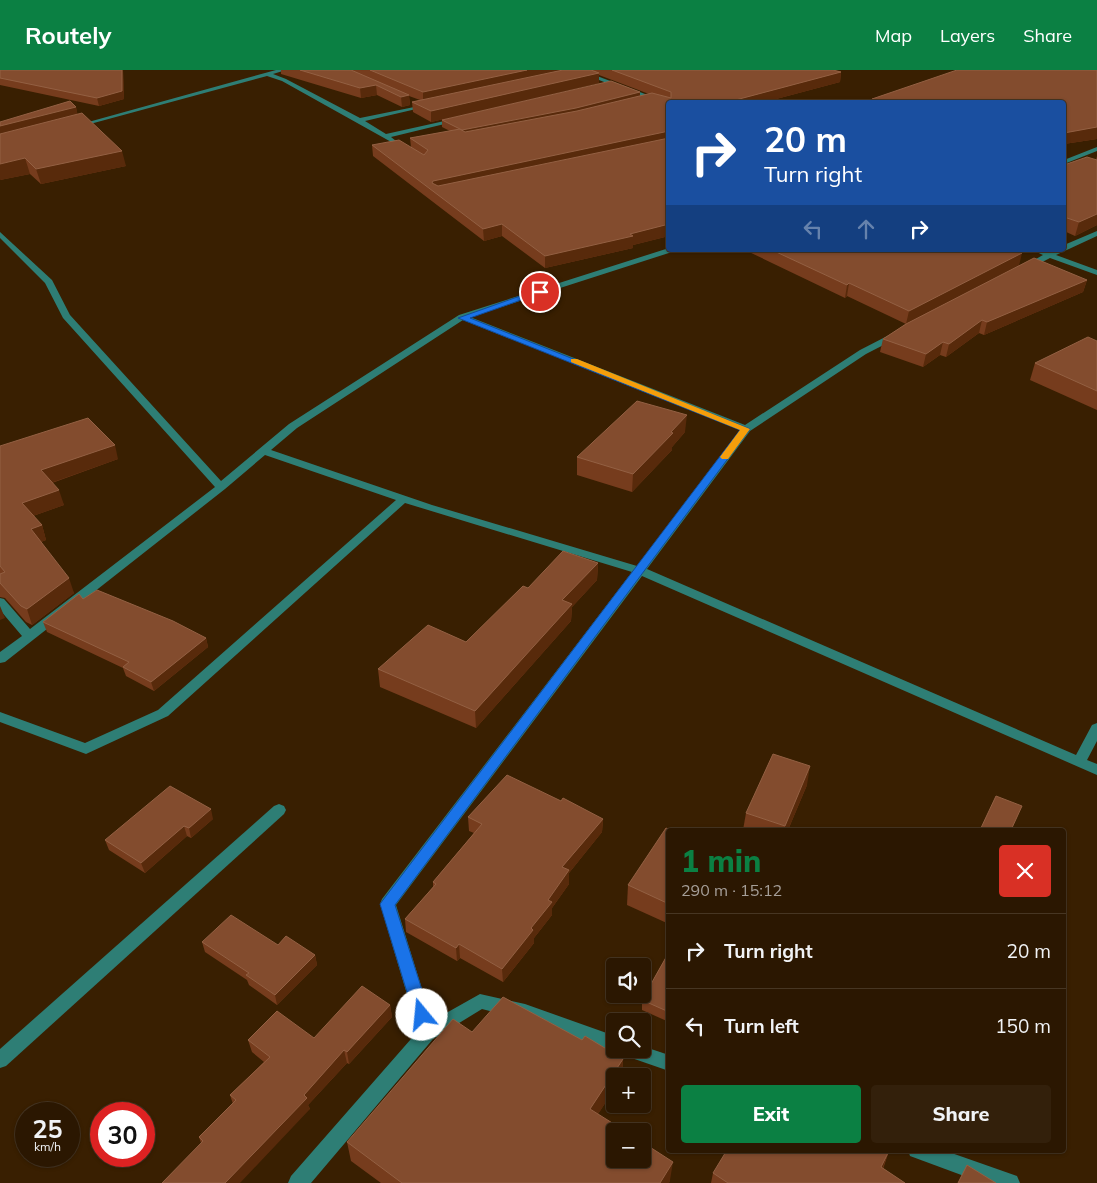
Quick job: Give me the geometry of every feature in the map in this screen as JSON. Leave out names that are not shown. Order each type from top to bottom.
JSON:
[{"type":"street","points":[[68,129],[283,70]]},
{"type":"street","points":[[576,72],[612,83],[666,104]]},
{"type":"street","points":[[266,74],[284,80],[359,120],[387,136],[398,145]]},
{"type":"street","points":[[597,87],[612,83]]},
{"type":"street","points":[[637,103],[652,99]]},
{"type":"street","points":[[413,103],[421,106]]},
{"type":"street","points":[[359,120],[431,104]]},
{"type":"street","points":[[387,136],[462,119]]},
{"type":"street","points":[[1066,161],[1097,149]]},
{"type":"street","points":[[1066,161],[1078,163]]},
{"type":"street","points":[[1066,247],[1097,232]]},
{"type":"street","points":[[0,235],[49,282],[66,316],[221,488]]},
{"type":"street","points":[[0,659],[28,635],[221,488],[293,426],[462,318],[666,251]]},
{"type":"street","points":[[1015,272],[1054,252],[1097,273]]},
{"type":"street","points":[[462,318],[746,429]]},
{"type":"street","points":[[427,1033],[388,904],[746,429],[863,352],[914,325]]},
{"type":"street","points":[[264,451],[403,499],[640,571],[1097,770]]},
{"type":"street","points":[[0,717],[86,750],[163,713],[403,499]]},
{"type":"street","points":[[0,602],[28,635]]},
{"type":"street","points":[[1079,762],[1097,728]]},
{"type":"street","points":[[0,1060],[279,810]]},
{"type":"street","points":[[303,1181],[427,1033],[480,1001],[525,1012],[606,1041]]},
{"type":"street","points":[[651,1057],[666,1062]]},
{"type":"street","points":[[925,1153],[1010,1183]]},
{"type":"building","points":[[0,70],[122,70],[122,91],[97,98],[0,78]]},
{"type":"building","points":[[300,70],[351,70],[409,95],[401,97],[376,85],[360,88]]},
{"type":"building","points":[[370,70],[527,70],[423,92]]},
{"type":"building","points":[[563,70],[591,70],[599,73],[431,111],[412,102]]},
{"type":"building","points":[[612,70],[833,70],[841,72],[736,100],[666,100],[666,132],[433,181],[432,183],[438,186],[666,139],[666,225],[630,234],[633,236],[545,256],[502,224],[483,229],[372,145],[399,140],[424,155],[428,150],[410,138],[460,129],[465,132],[577,111],[652,93],[671,98],[671,92]]},
{"type":"building","points":[[957,70],[1097,70],[1097,127],[1066,133],[1066,100],[872,99]]},
{"type":"building","points":[[611,81],[640,92],[576,108],[462,130],[442,120]]},
{"type":"building","points":[[70,101],[76,107],[0,126],[0,122]]},
{"type":"building","points":[[82,113],[122,151],[36,169],[25,158],[0,164],[0,134]]},
{"type":"building","points":[[1087,157],[1097,160],[1097,214],[1079,222],[1066,218],[1066,164]]},
{"type":"building","points":[[776,252],[1022,253],[909,311],[849,283],[847,285]]},
{"type":"building","points":[[1034,258],[1087,280],[987,322],[982,320],[949,344],[943,342],[926,354],[883,339],[906,324]]},
{"type":"building","points":[[1088,337],[1097,341],[1097,391],[1035,363]]},
{"type":"building","points":[[637,401],[687,415],[671,432],[673,433],[633,474],[577,457]]},
{"type":"building","points":[[88,418],[115,445],[41,470],[59,490],[22,503],[42,525],[31,529],[69,578],[27,609],[21,606],[0,583],[0,574],[5,572],[0,566],[0,446]]},
{"type":"building","points":[[563,551],[598,563],[562,600],[572,604],[475,711],[378,669],[428,625],[466,642],[523,586],[528,588]]},
{"type":"building","points":[[97,590],[173,621],[206,638],[151,682],[123,667],[129,662],[43,622],[79,594],[83,599]]},
{"type":"building","points":[[773,754],[810,766],[785,826],[746,813]]},
{"type":"building","points":[[507,775],[561,801],[563,798],[603,819],[562,867],[569,870],[548,900],[552,902],[531,928],[533,930],[502,969],[459,944],[456,948],[405,919],[436,884],[433,882],[482,824],[468,817]]},
{"type":"building","points":[[170,786],[211,809],[189,828],[184,826],[141,863],[105,840]]},
{"type":"building","points":[[996,796],[1022,806],[1012,828],[981,828]]},
{"type":"building","points":[[666,828],[666,903],[628,885]]},
{"type":"building","points":[[231,915],[278,945],[286,936],[315,955],[275,995],[246,975],[249,973],[202,942]]},
{"type":"building","points":[[666,957],[666,1011],[649,1003],[651,1003],[651,984]]},
{"type":"building","points":[[362,986],[390,1005],[347,1052],[344,1050],[304,1095],[307,1098],[225,1183],[162,1183],[203,1141],[199,1137],[236,1100],[230,1095],[270,1057],[248,1040],[277,1011],[314,1038]]},
{"type":"building","points":[[503,997],[582,1040],[585,1036],[606,1049],[606,1058],[623,1059],[617,1068],[606,1068],[606,1085],[590,1109],[612,1123],[606,1123],[606,1168],[651,1168],[651,1148],[673,1162],[660,1183],[402,1183],[347,1142],[453,1019],[472,1032]]},
{"type":"building","points":[[725,1153],[888,1153],[881,1167],[905,1183],[728,1183],[713,1173]]},
{"type":"building","points":[[967,1165],[996,1183],[958,1183]]},
{"type":"slow traffic","points":[[574,361],[746,429],[725,457]]},
{"type":"route","points":[[422,1015],[388,904],[746,429],[462,318],[540,292]]}]
